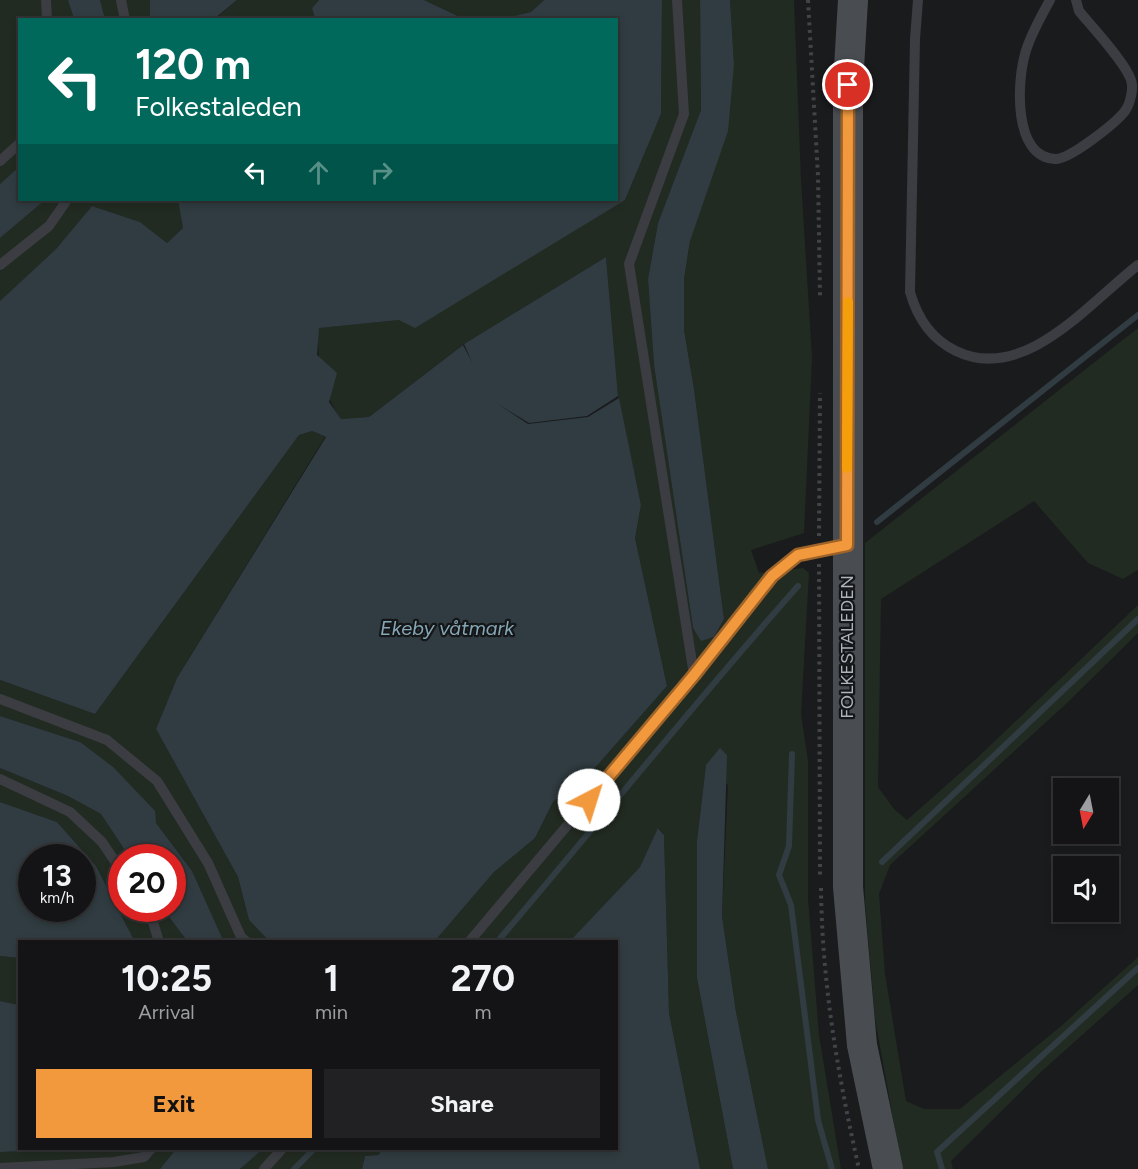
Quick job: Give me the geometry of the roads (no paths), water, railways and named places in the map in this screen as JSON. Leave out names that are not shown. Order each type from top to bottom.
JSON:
[{"type":"main road","name":"FOLKESTALEDEN","points":[[839,0],[848,85]]},
{"type":"main road","name":"FOLKESTALEDEN","points":[[852,0],[848,85],[849,897],[862,1045],[888,1169]]},
{"type":"lane","points":[[46,0],[47,18]]},
{"type":"lane","points":[[121,0],[126,18]]},
{"type":"lane","points":[[677,0],[684,114],[629,264],[694,675]]},
{"type":"lane","points":[[918,0],[915,39],[910,292],[915,310],[924,325],[951,349],[966,356],[982,360],[1022,354],[1044,342],[1138,265]]},
{"type":"lane","points":[[1050,0],[1025,53],[1022,112],[1028,146],[1036,153],[1055,159],[1078,151],[1125,111],[1132,89],[1126,71],[1079,11],[1076,0]]},
{"type":"lane","points":[[0,161],[18,145]]},
{"type":"lane","points":[[0,265],[49,226],[66,201]]},
{"type":"lane","points":[[471,940],[694,675],[772,576],[798,555],[847,545]]},
{"type":"lane","points":[[0,699],[107,740],[157,782],[208,863],[241,937],[245,940]]},
{"type":"lane","points":[[0,779],[70,812],[102,842],[108,851]]},
{"type":"lane","points":[[153,922],[158,940]]},
{"type":"lane","points":[[0,1168],[114,1162],[144,1157],[150,1150]]},
{"type":"lane","points":[[264,1169],[281,1150]]},
{"type":"water","points":[[68,0],[100,0],[105,18],[74,18]]},
{"type":"water","points":[[150,0],[237,0],[215,18],[150,18]]},
{"type":"water","points":[[319,0],[424,0],[462,18],[315,18],[312,8]]},
{"type":"water","name":"Ekeby våtmark","points":[[544,0],[662,0],[661,114],[625,200],[415,328],[399,320],[319,328],[317,355],[337,373],[329,402],[341,419],[369,417],[463,345],[472,362],[464,344],[606,257],[618,396],[587,416],[529,423],[498,404],[528,424],[588,417],[619,398],[641,505],[635,538],[667,686],[587,777],[553,802],[535,838],[494,872],[436,940],[268,940],[249,920],[238,877],[156,729],[177,678],[326,437],[312,431],[299,435],[95,714],[0,680],[0,301],[56,249],[92,206],[140,222],[167,243],[183,228],[178,201],[618,201],[618,18],[506,18],[531,12]]},
{"type":"water","points":[[700,0],[730,0],[734,64],[728,131],[690,241],[684,279],[684,330],[694,389],[724,619],[714,637],[701,641],[693,628],[654,365],[648,279],[658,223],[701,110]]},
{"type":"water","points":[[18,168],[18,201],[44,201],[0,238],[0,184]]},
{"type":"water","points":[[0,716],[80,742],[113,767],[155,811],[156,823],[172,844],[121,844],[101,814],[68,796],[0,768]]},
{"type":"water","points":[[720,748],[727,755],[722,916],[736,1012],[768,1169],[733,1169],[697,978],[697,841],[706,765]]},
{"type":"water","points":[[0,802],[57,822],[76,844],[18,844],[18,922],[96,922],[96,866],[108,889],[108,922],[125,922],[134,940],[18,940],[18,958],[0,956]]},
{"type":"water","points":[[658,828],[664,835],[669,1013],[700,1169],[362,1169],[365,1156],[378,1155],[382,1150],[618,1150],[618,940],[571,940],[640,867]]},
{"type":"water","points":[[186,863],[192,871],[223,940],[186,940],[173,922],[186,922]]},
{"type":"water","points":[[0,1001],[18,1005],[18,1150],[59,1150],[0,1152]]},
{"type":"water","points":[[175,1150],[262,1150],[240,1169],[160,1169]]},
{"type":"waterway","points":[[877,522],[1138,315]]},
{"type":"waterway","points":[[499,940],[798,586]]},
{"type":"waterway","points":[[882,862],[1138,619]]},
{"type":"waterway","points":[[792,754],[789,846],[779,875],[791,905],[818,1120],[832,1169]]},
{"type":"waterway","points":[[942,1169],[937,1152],[1138,968]]},
{"type":"waterway","points":[[294,1169],[313,1150]]}]
